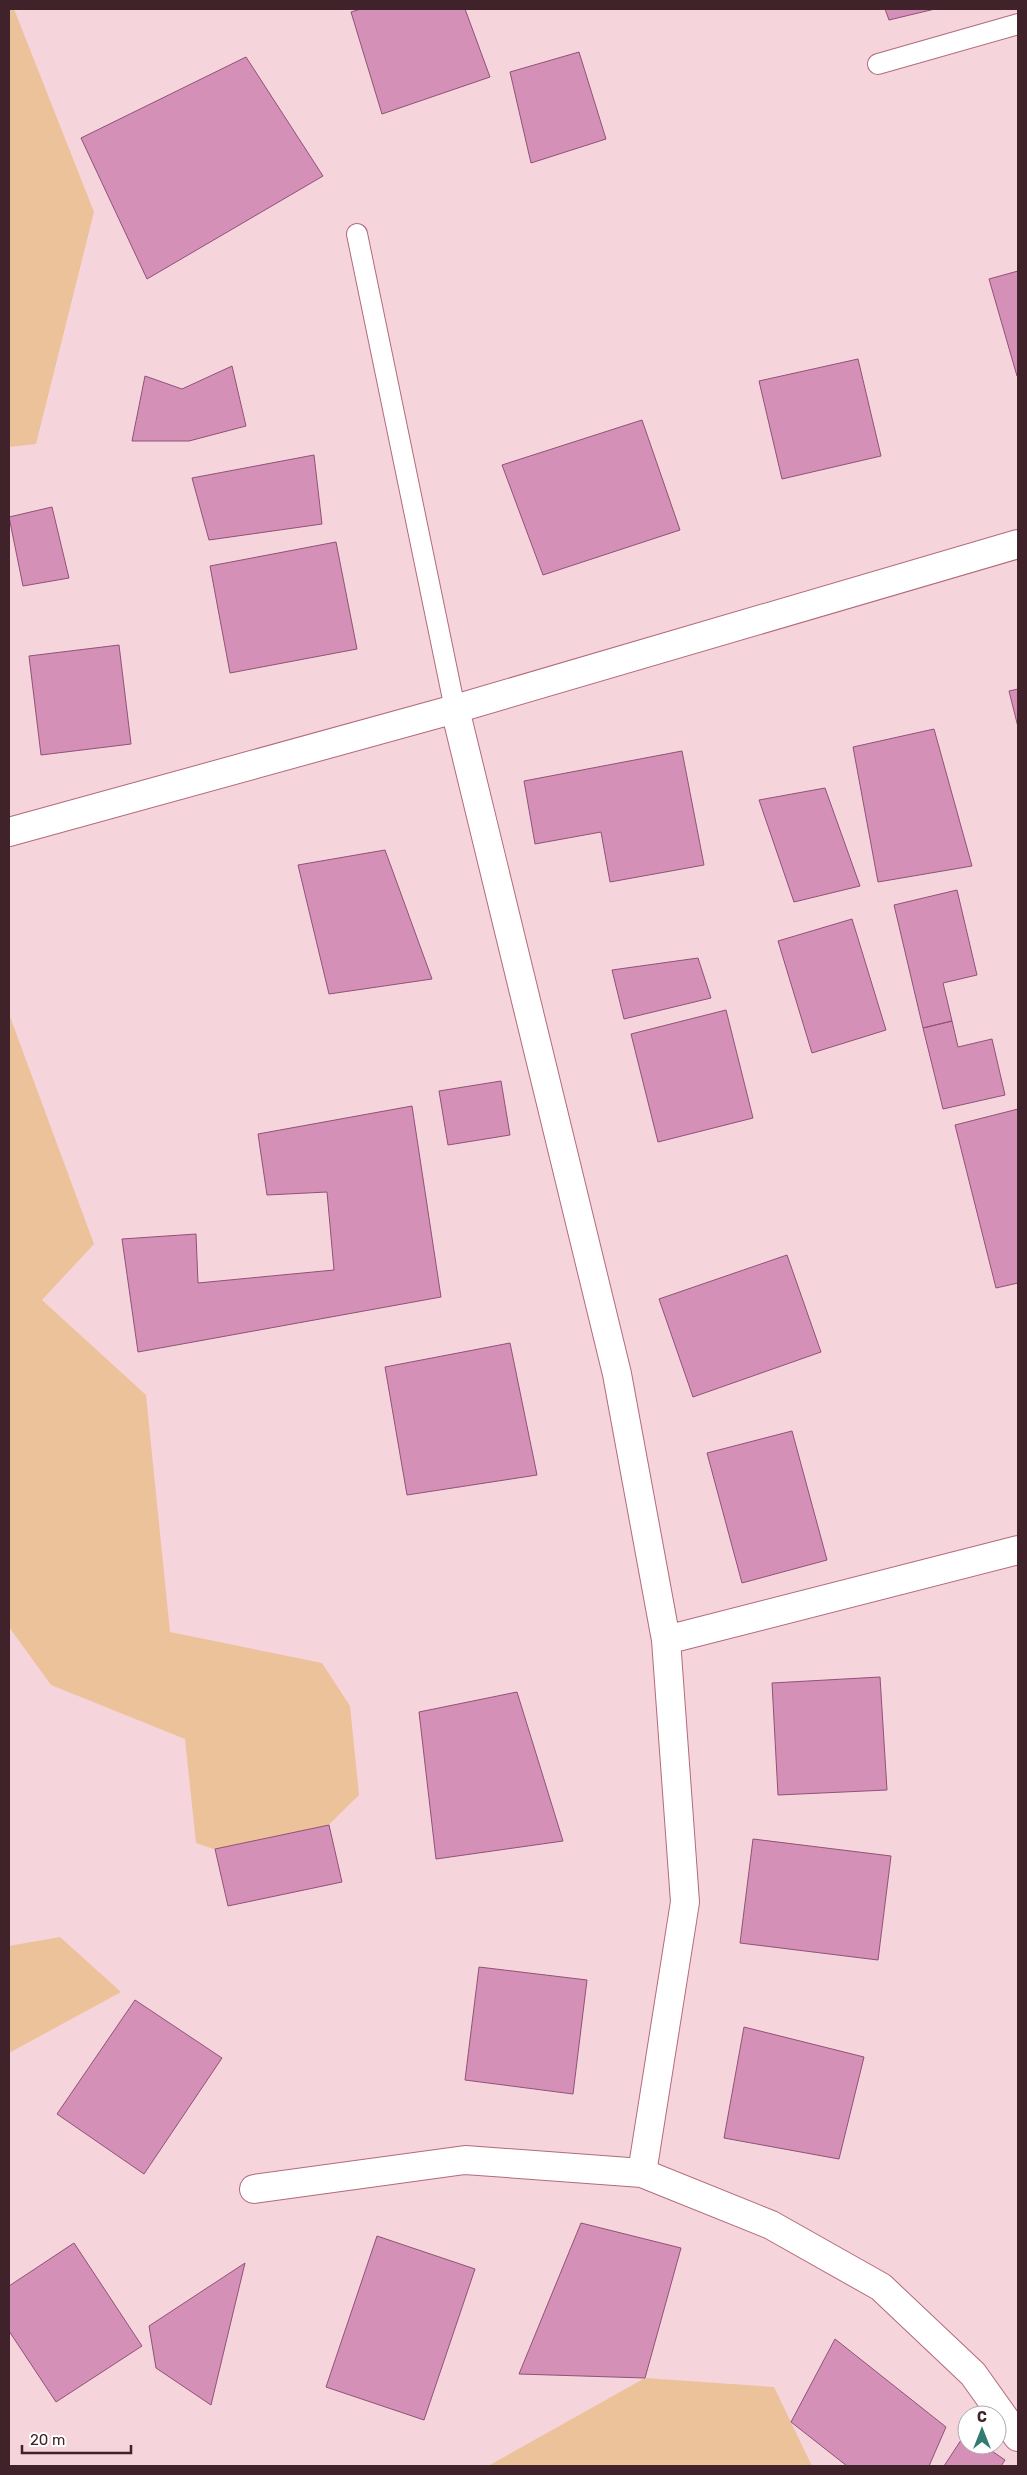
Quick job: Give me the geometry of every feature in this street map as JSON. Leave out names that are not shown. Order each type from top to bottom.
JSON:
[{"type":"street","points":[[9,832],[454,709],[1018,544]]},
{"type":"street","points":[[454,709],[617,1374],[666,1640],[685,1902],[642,2173]]},
{"type":"street","points":[[666,1640],[1018,1550]]},
{"type":"street","points":[[254,2189],[464,2160],[642,2173],[771,2225],[881,2287],[973,2374],[1018,2437]]},
{"type":"lane","points":[[878,64],[1018,24]]},
{"type":"lane","points":[[357,234],[454,709]]},
{"type":"shaded area","points":[[9,9],[14,9],[94,212],[36,444],[9,447]]},
{"type":"shaded area","points":[[9,1014],[94,1244],[42,1300],[146,1395],[170,1632],[322,1663],[350,1706],[359,1795],[281,1872],[196,1843],[185,1739],[51,1685],[9,1627]]},
{"type":"shaded area","points":[[60,1937],[121,1992],[9,2053],[9,1946]]},
{"type":"shaded area","points":[[645,2378],[774,2387],[812,2466],[488,2466]]},
{"type":"building","points":[[361,9],[465,9],[490,77],[382,114],[351,12]]},
{"type":"building","points":[[885,9],[935,9],[889,20]]},
{"type":"building","points":[[579,52],[606,139],[531,163],[510,72]]},
{"type":"building","points":[[246,57],[323,176],[147,279],[81,138]]},
{"type":"building","points":[[1018,271],[1018,376],[1017,376],[989,279]]},
{"type":"building","points":[[858,359],[881,456],[782,479],[759,381]]},
{"type":"building","points":[[232,366],[246,426],[189,441],[132,441],[145,376],[182,389]]},
{"type":"building","points":[[642,420],[680,530],[543,575],[502,465]]},
{"type":"building","points":[[314,455],[322,524],[209,540],[192,478]]},
{"type":"building","points":[[52,507],[69,578],[23,586],[9,517]]},
{"type":"building","points":[[336,542],[357,649],[230,673],[210,566]]},
{"type":"building","points":[[119,645],[131,744],[41,755],[29,656]]},
{"type":"building","points":[[1018,689],[1018,727],[1009,691]]},
{"type":"building","points":[[934,729],[972,866],[878,882],[853,747]]},
{"type":"building","points":[[682,751],[704,865],[610,882],[601,832],[535,844],[524,781]]},
{"type":"building","points":[[825,788],[860,886],[794,902],[759,800]]},
{"type":"building","points":[[385,850],[432,979],[329,994],[298,865]]},
{"type":"building","points":[[957,890],[977,975],[943,983],[952,1021],[923,1028],[894,905]]},
{"type":"building","points":[[852,919],[886,1030],[812,1053],[778,941]]},
{"type":"building","points":[[698,958],[711,998],[624,1019],[612,970]]},
{"type":"building","points":[[726,1010],[753,1118],[658,1142],[631,1034]]},
{"type":"building","points":[[952,1021],[958,1047],[992,1039],[1005,1095],[943,1109],[923,1028]]},
{"type":"building","points":[[501,1081],[510,1135],[448,1145],[439,1091]]},
{"type":"building","points":[[412,1106],[441,1297],[138,1352],[122,1239],[196,1234],[198,1283],[334,1270],[327,1192],[267,1195],[258,1134]]},
{"type":"building","points":[[1018,1109],[1018,1283],[996,1288],[955,1125]]},
{"type":"building","points":[[787,1255],[821,1352],[693,1397],[659,1299]]},
{"type":"building","points":[[510,1343],[537,1475],[407,1495],[385,1367]]},
{"type":"building","points":[[792,1431],[827,1560],[742,1583],[707,1453]]},
{"type":"building","points":[[880,1677],[887,1790],[778,1795],[772,1683]]},
{"type":"building","points":[[517,1692],[563,1841],[436,1859],[419,1712]]},
{"type":"building","points":[[329,1825],[342,1882],[228,1906],[215,1849]]},
{"type":"building","points":[[753,1839],[891,1856],[878,1960],[740,1943]]},
{"type":"building","points":[[479,1967],[587,1980],[573,2094],[465,2080]]},
{"type":"building","points":[[135,2000],[222,2058],[144,2174],[57,2114]]},
{"type":"building","points":[[744,2027],[864,2057],[839,2159],[724,2138]]},
{"type":"building","points":[[581,2223],[681,2248],[645,2378],[519,2374]]},
{"type":"building","points":[[377,2236],[475,2269],[424,2420],[326,2387]]},
{"type":"building","points":[[74,2243],[142,2346],[56,2402],[9,2331],[9,2286]]},
{"type":"building","points":[[245,2263],[211,2405],[156,2368],[149,2326]]},
{"type":"building","points":[[835,2339],[946,2427],[929,2466],[847,2466],[791,2422]]},
{"type":"building","points":[[957,2446],[957,2455],[998,2455],[1005,2460],[1001,2466],[944,2466]]}]
